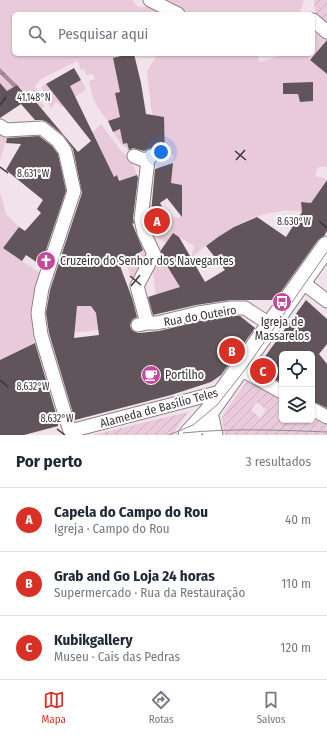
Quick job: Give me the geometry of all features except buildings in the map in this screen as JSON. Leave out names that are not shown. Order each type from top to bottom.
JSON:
[{"type":"main road","points":[[188,435],[205,426],[224,391],[327,246]]},
{"type":"street","points":[[150,0],[162,4],[175,12]]},
{"type":"street","points":[[315,22],[327,32]]},
{"type":"street","name":"Alameda de Basílio Teles","points":[[0,126],[6,130],[34,125],[42,128],[58,141],[65,151],[68,161],[74,191],[42,288],[38,312],[70,431],[224,391]]},
{"type":"street","name":"Rua do Outeiro","points":[[134,156],[141,159],[150,158],[141,219],[144,233],[154,254],[136,286],[143,324],[157,323],[231,308],[245,308],[271,325]]},
{"type":"street","points":[[302,282],[327,301]]},
{"type":"street","points":[[240,369],[279,390]]},
{"type":"street","points":[[315,411],[327,417]]},
{"type":"shaded area","points":[[0,0],[132,0],[138,7],[157,7],[165,12],[12,12],[12,56],[123,56],[113,59],[120,92],[115,93],[118,108],[123,109],[122,116],[108,121],[98,107],[92,93],[89,81],[95,79],[93,74],[86,75],[84,69],[81,70],[77,61],[41,79],[35,86],[44,107],[42,109],[30,95],[27,97],[0,68]]},
{"type":"shaded area","points":[[164,0],[304,0],[300,12],[180,11]]},
{"type":"shaded area","points":[[314,0],[327,0],[327,27],[316,18]]},
{"type":"shaded area","points":[[315,33],[327,37],[321,47],[327,53],[327,59],[319,68],[325,73],[327,71],[327,167],[318,167],[315,176],[327,179],[311,203],[301,202],[302,212],[288,211],[270,213],[245,221],[211,241],[191,258],[194,246],[173,233],[166,243],[151,233],[151,226],[163,227],[164,216],[180,218],[182,205],[182,185],[171,183],[174,155],[165,153],[152,115],[147,71],[157,56],[258,56],[260,62],[280,56],[310,56],[308,58],[315,64],[321,57],[315,53]],"holes":[[[313,82],[313,101],[300,102],[298,94],[283,94],[283,83]]]},
{"type":"shaded area","points":[[65,73],[72,84],[80,78],[86,89],[62,107],[56,102],[51,109],[41,87],[46,84],[61,103],[73,95],[57,78]]},
{"type":"shaded area","points":[[0,74],[13,87],[9,93],[0,83]]},
{"type":"shaded area","points":[[101,124],[121,151],[131,159],[137,175],[119,181],[117,175],[110,178],[90,135]]},
{"type":"shaded area","points":[[124,128],[121,132],[123,144],[127,143],[129,150],[121,144],[113,132]]},
{"type":"shaded area","points":[[0,131],[8,134],[0,160]]},
{"type":"shaded area","points":[[0,192],[6,214],[19,227],[3,248],[40,273],[32,300],[31,313],[34,343],[0,360]]},
{"type":"shaded area","points":[[144,249],[149,257],[139,273],[132,279],[126,262]]},
{"type":"shaded area","points":[[159,252],[181,287],[156,295],[152,265]]},
{"type":"shaded area","points":[[87,296],[96,313],[99,330],[72,332],[77,306]]},
{"type":"shaded area","points":[[249,378],[279,395],[279,423],[315,423],[315,416],[327,423],[327,435],[225,435],[222,418]],"holes":[[[257,402],[266,410],[260,418],[251,410]]]},
{"type":"shaded area","points":[[188,412],[172,435],[93,435]]},
{"type":"water","points":[[0,68],[17,85],[13,87],[0,74]]},
{"type":"tram line","points":[[169,435],[193,425],[217,405],[244,371],[327,252]]},
{"type":"tram line","points":[[183,433],[237,430],[327,432]]},
{"type":"place","name":"Capela do Campo do Rou","points":[[157,221]]},
{"type":"place","name":"Cruzeiro do Senhor dos Navegantes","points":[[46,261]]},
{"type":"place","name":"Igreja de Massarelos","points":[[282,302]]},
{"type":"place","name":"Grab and Go Loja 24 horas","points":[[232,351]]},
{"type":"place","name":"Kubikgallery","points":[[263,371]]},
{"type":"place","name":"Portilho","points":[[151,375]]}]
